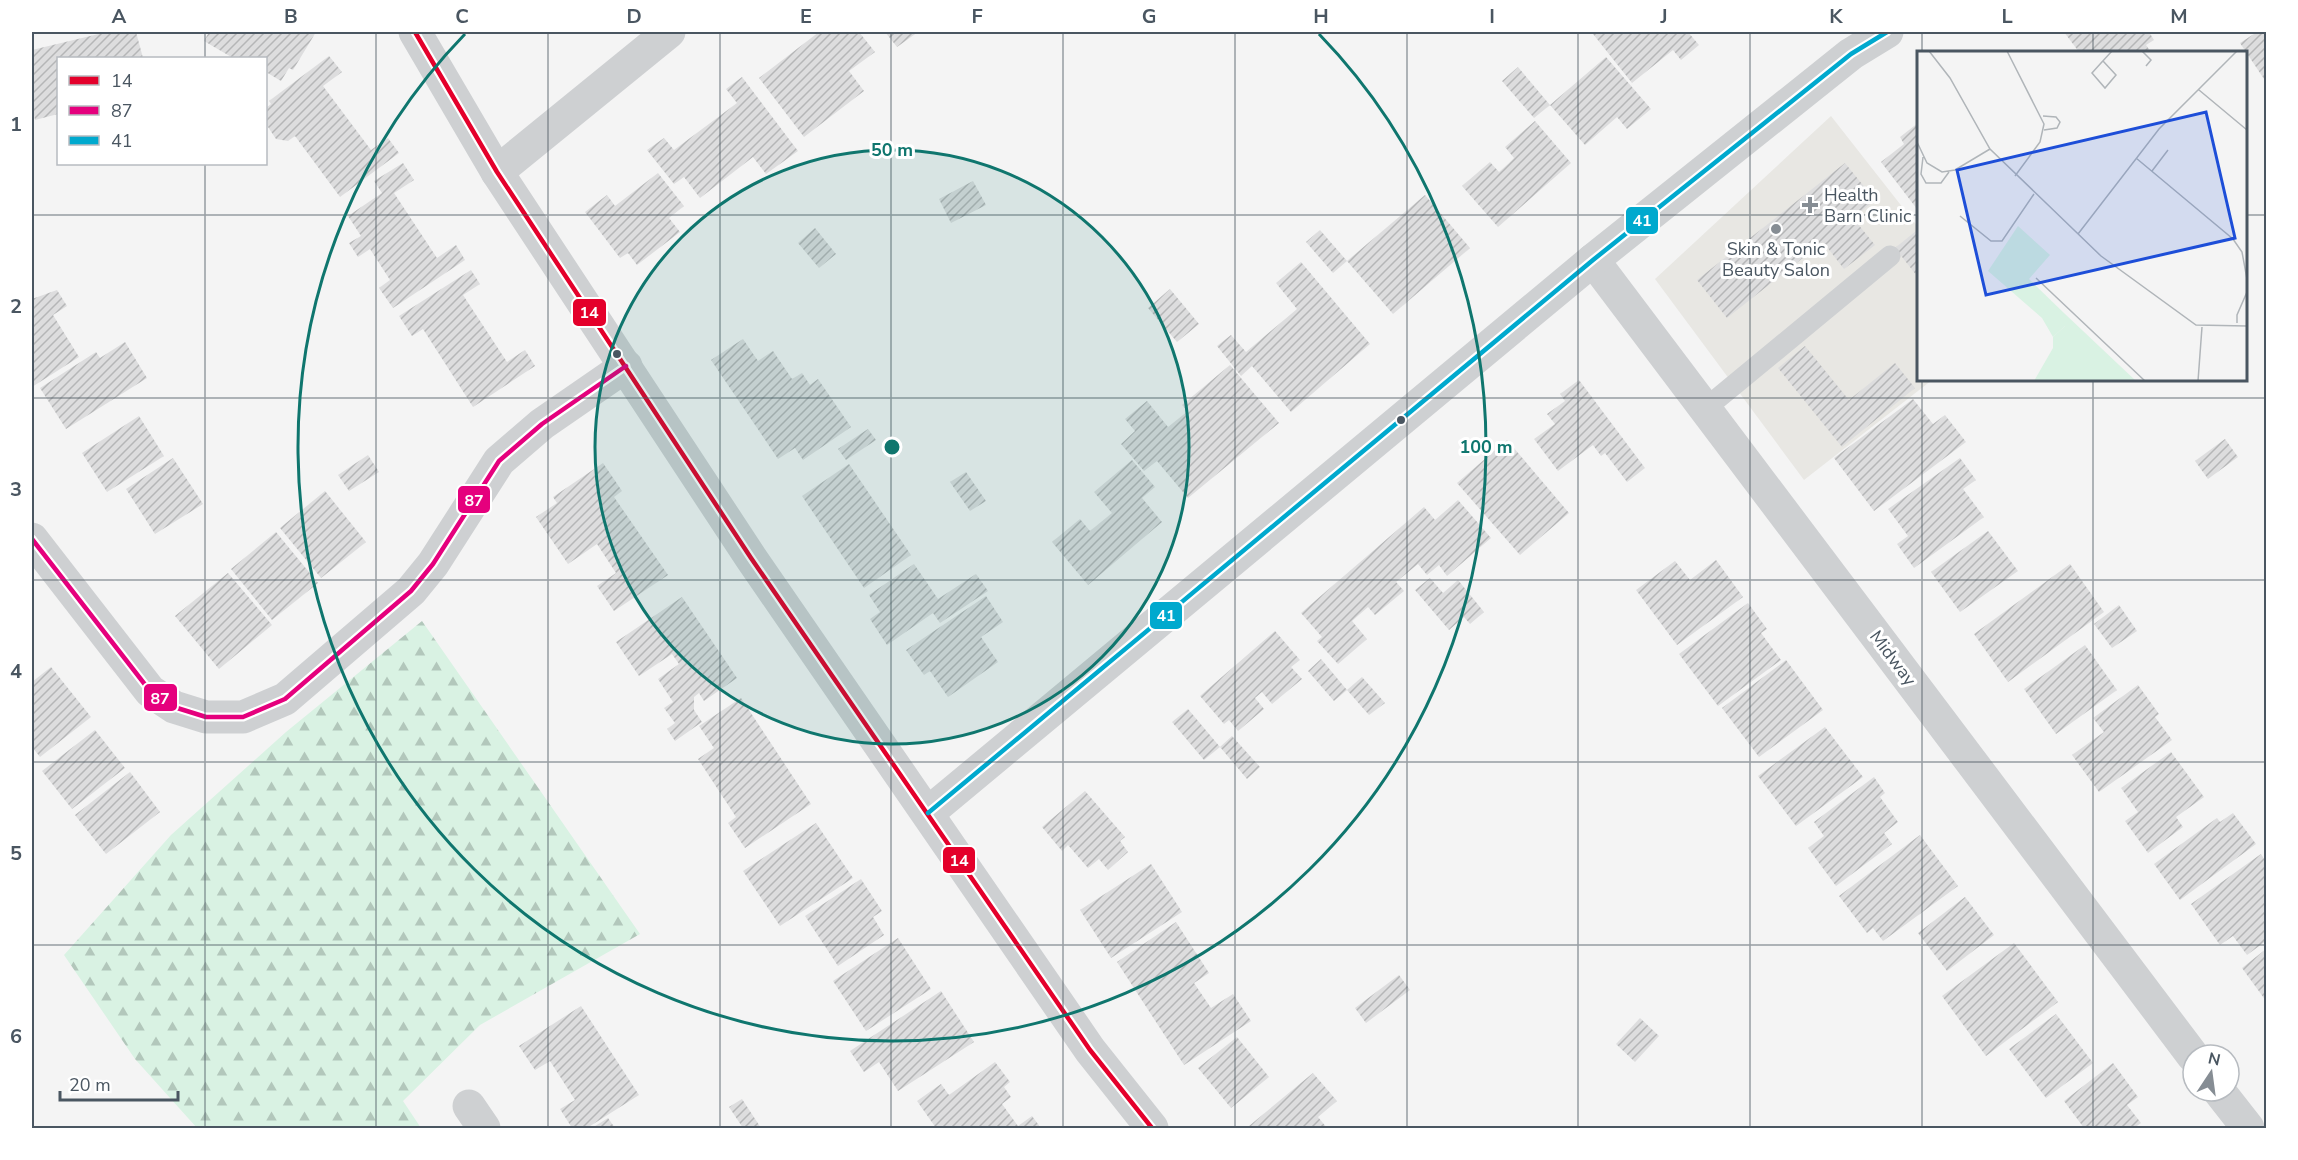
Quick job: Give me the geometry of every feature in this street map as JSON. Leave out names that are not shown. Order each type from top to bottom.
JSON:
[{"type":"street","points":[[415,32],[497,172],[751,558],[1090,1050],[1152,1128]]},
{"type":"street","points":[[497,172],[669,32]]},
{"type":"street","points":[[928,813],[1593,260],[1851,54],[1887,32]]},
{"type":"street","name":"Midway","points":[[1593,260],[2183,1043]]},
{"type":"street","points":[[32,539],[150,691],[174,707],[206,717],[243,717],[285,699],[411,591],[433,564],[499,461],[542,424],[626,366]]},
{"type":"street","points":[[2228,1103],[2248,1128]]},
{"type":"lane","points":[[1706,408],[1890,256]]},
{"type":"shaded area","points":[[1831,116],[1917,226],[1917,381],[1931,381],[1804,480],[1655,279]]},
{"type":"green space","points":[[422,621],[640,934],[480,1025],[403,1101],[421,1128],[197,1128],[135,1059],[64,955],[171,835],[286,732]]},
{"type":"building","points":[[107,32],[136,32],[143,57],[57,57],[57,114],[35,120],[32,105],[32,50]]},
{"type":"building","points":[[209,32],[316,32],[293,70],[289,68],[281,81],[267,73],[267,57],[231,57],[204,41]]},
{"type":"building","points":[[819,32],[859,32],[875,52],[849,71],[864,91],[804,137],[759,78]]},
{"type":"building","points":[[885,32],[918,32],[897,47]]},
{"type":"building","points":[[1597,32],[1688,32],[1699,45],[1681,60],[1673,50],[1632,83],[1593,34]]},
{"type":"building","points":[[2064,32],[2149,32],[2154,40],[2146,45],[2150,51],[2078,51]]},
{"type":"building","points":[[2257,32],[2266,32],[2266,82],[2247,51],[2240,43]]},
{"type":"building","points":[[329,56],[342,72],[323,86],[371,150],[388,138],[399,153],[340,197],[295,136],[288,141],[276,139],[267,126],[267,107],[271,104],[269,101]]},
{"type":"building","points":[[1606,57],[1651,109],[1627,129],[1617,117],[1585,145],[1550,105]]},
{"type":"building","points":[[1518,67],[1550,105],[1534,118],[1502,81]]},
{"type":"building","points":[[742,77],[798,151],[766,174],[753,157],[700,198],[684,177],[674,184],[647,150],[664,138],[674,150],[737,103],[726,89]]},
{"type":"building","points":[[1535,121],[1571,163],[1498,227],[1462,186],[1490,162],[1499,172],[1508,164],[1514,158],[1505,147]]},
{"type":"building","points":[[1917,124],[1917,209],[1881,162],[1904,144],[1900,137]]},
{"type":"building","points":[[403,163],[414,180],[394,193],[437,258],[456,245],[465,260],[393,308],[379,288],[390,280],[370,249],[358,257],[349,243],[361,236],[348,216],[382,193],[374,181]]},
{"type":"building","points":[[1845,163],[1875,200],[1853,218],[1875,245],[1844,269],[1823,242],[1727,318],[1697,280]]},
{"type":"building","points":[[658,173],[684,206],[669,218],[680,232],[637,265],[628,253],[620,258],[585,212],[607,195],[615,206]]},
{"type":"building","points":[[973,181],[986,205],[951,223],[939,199]]},
{"type":"building","points":[[1425,195],[1470,248],[1393,314],[1347,261]]},
{"type":"building","points":[[815,228],[836,254],[819,268],[798,243]]},
{"type":"building","points":[[1320,230],[1347,261],[1333,273],[1306,242]]},
{"type":"building","points":[[1916,231],[1917,276],[1895,248]]},
{"type":"building","points":[[1301,262],[1370,344],[1291,412],[1252,366],[1241,376],[1217,346],[1231,335],[1246,352],[1297,309],[1276,283]]},
{"type":"building","points":[[471,270],[480,284],[463,295],[507,362],[525,350],[535,366],[473,407],[423,329],[412,336],[399,316]]},
{"type":"building","points":[[1170,289],[1199,324],[1177,342],[1148,308]]},
{"type":"building","points":[[57,290],[67,306],[53,315],[79,357],[32,387],[32,299]]},
{"type":"building","points":[[743,339],[758,361],[773,351],[792,379],[802,373],[810,385],[818,379],[851,427],[803,460],[795,448],[778,459],[711,360]]},
{"type":"building","points":[[125,342],[147,378],[66,429],[40,388],[96,352],[100,358]]},
{"type":"building","points":[[1805,346],[1849,400],[1895,363],[1915,388],[1842,447],[1778,368]]},
{"type":"building","points":[[1230,365],[1279,423],[1188,498],[1157,461],[1144,471],[1121,444],[1135,431],[1125,419],[1147,401],[1168,427],[1188,411],[1182,405]]},
{"type":"building","points":[[1579,380],[1645,468],[1627,482],[1605,453],[1601,456],[1593,445],[1558,471],[1534,439],[1555,424],[1547,414],[1565,401],[1560,394]]},
{"type":"building","points":[[1913,399],[1933,424],[1945,415],[1966,442],[1874,511],[1834,458]]},
{"type":"building","points":[[139,416],[164,456],[107,492],[82,453]]},
{"type":"building","points":[[868,429],[876,440],[846,460],[838,449]]},
{"type":"building","points":[[2225,439],[2238,457],[2208,479],[2195,461]]},
{"type":"building","points":[[1507,440],[1569,513],[1520,555],[1457,483]]},
{"type":"building","points":[[368,455],[379,472],[349,491],[338,475]]},
{"type":"building","points":[[173,458],[203,504],[155,534],[126,489]]},
{"type":"building","points":[[1960,458],[1976,480],[1963,489],[1984,517],[1914,568],[1897,544],[1908,536],[1888,509]]},
{"type":"building","points":[[1132,460],[1155,487],[1142,498],[1162,522],[1088,585],[1052,542],[1080,519],[1090,531],[1112,513],[1094,492]]},
{"type":"building","points":[[603,463],[622,491],[614,497],[668,575],[614,611],[597,586],[616,573],[597,544],[568,564],[536,517],[557,503],[553,497]]},
{"type":"building","points":[[849,464],[911,555],[864,588],[802,496]]},
{"type":"building","points":[[966,472],[986,501],[970,511],[950,482]]},
{"type":"building","points":[[325,491],[366,542],[321,578],[280,528]]},
{"type":"building","points":[[1458,500],[1491,538],[1447,576],[1439,565],[1427,575],[1418,564],[1396,582],[1404,591],[1375,615],[1368,607],[1352,621],[1367,639],[1338,664],[1317,641],[1322,637],[1301,613],[1424,507],[1435,520]]},
{"type":"building","points":[[1988,531],[2018,571],[1960,612],[1931,572]]},
{"type":"building","points":[[276,532],[318,583],[272,620],[231,569]]},
{"type":"building","points":[[1716,560],[1743,597],[1677,645],[1636,590],[1675,561],[1690,580]]},
{"type":"building","points":[[914,564],[938,599],[976,574],[988,591],[940,623],[933,613],[887,645],[870,619],[880,612],[869,595]]},
{"type":"building","points":[[2070,564],[2104,612],[2008,682],[1974,634]]},
{"type":"building","points":[[228,573],[272,625],[219,669],[175,616]]},
{"type":"building","points":[[1430,578],[1443,593],[1458,580],[1484,612],[1470,624],[1464,617],[1449,630],[1415,590]]},
{"type":"building","points":[[986,596],[1003,622],[981,637],[998,662],[948,697],[930,671],[924,675],[906,650]]},
{"type":"building","points":[[682,597],[737,678],[704,701],[699,693],[694,697],[694,710],[702,722],[675,741],[667,729],[675,723],[664,708],[673,702],[658,679],[679,664],[672,654],[639,676],[616,642]]},
{"type":"building","points":[[1748,603],[1767,629],[1761,633],[1781,660],[1718,706],[1679,654]]},
{"type":"building","points":[[2119,605],[2137,631],[2112,648],[2094,624]]},
{"type":"building","points":[[1275,631],[1300,660],[1291,667],[1302,679],[1272,704],[1262,692],[1255,698],[1264,709],[1238,731],[1229,720],[1224,724],[1200,696]]},
{"type":"building","points":[[2085,645],[2117,690],[2056,734],[2024,689]]},
{"type":"building","points":[[1321,659],[1347,690],[1334,701],[1308,671]]},
{"type":"building","points":[[1786,660],[1823,710],[1759,757],[1722,708]]},
{"type":"building","points":[[51,667],[91,717],[40,757],[32,747],[32,682]]},
{"type":"building","points":[[1362,677],[1385,703],[1369,715],[1347,690]]},
{"type":"building","points":[[2138,685],[2159,714],[2155,717],[2172,740],[2099,792],[2072,755],[2104,732],[2093,718]]},
{"type":"building","points":[[741,698],[811,804],[745,848],[728,823],[736,817],[698,759],[714,748],[699,726]]},
{"type":"building","points":[[1188,709],[1220,747],[1204,760],[1172,722]]},
{"type":"building","points":[[1825,727],[1863,777],[1796,826],[1758,776]]},
{"type":"building","points":[[95,730],[125,768],[72,809],[42,771]]},
{"type":"building","points":[[1232,736],[1260,767],[1247,779],[1220,747]]},
{"type":"building","points":[[2171,752],[2204,797],[2176,817],[2183,827],[2148,853],[2125,821],[2138,812],[2121,788]]},
{"type":"building","points":[[130,772],[160,812],[106,854],[75,815]]},
{"type":"building","points":[[1874,777],[1885,793],[1880,797],[1898,822],[1884,833],[1892,844],[1836,886],[1808,848],[1824,836],[1814,822]]},
{"type":"building","points":[[1085,791],[1125,837],[1120,841],[1128,852],[1108,870],[1099,859],[1088,868],[1068,845],[1062,851],[1042,827]]},
{"type":"building","points":[[2233,813],[2256,844],[2180,900],[2154,864],[2217,818],[2220,822]]},
{"type":"building","points":[[816,823],[853,878],[780,926],[743,871]]},
{"type":"building","points":[[1920,835],[1958,886],[1883,941],[1873,928],[1867,933],[1839,896]]},
{"type":"building","points":[[2261,854],[2266,862],[2266,941],[2247,955],[2233,936],[2220,945],[2191,904]]},
{"type":"building","points":[[1151,864],[1182,912],[1111,958],[1080,910]]},
{"type":"building","points":[[861,879],[882,911],[873,917],[884,935],[838,966],[805,916]]},
{"type":"building","points":[[1965,897],[1994,935],[1947,971],[1918,933]]},
{"type":"building","points":[[1176,922],[1209,973],[1194,983],[1211,1008],[1233,994],[1251,1021],[1184,1065],[1117,962]]},
{"type":"building","points":[[898,938],[931,989],[866,1031],[833,981]]},
{"type":"building","points":[[2014,943],[2058,1002],[1986,1056],[1942,996]]},
{"type":"building","points":[[2266,949],[2266,1001],[2242,968]]},
{"type":"building","points":[[1399,975],[1410,990],[1366,1023],[1355,1008]]},
{"type":"building","points":[[941,991],[974,1042],[898,1091],[879,1062],[864,1072],[850,1051]]},
{"type":"building","points":[[581,1006],[639,1095],[587,1128],[572,1128],[560,1109],[575,1100],[550,1061],[535,1070],[519,1046]]},
{"type":"building","points":[[2056,1014],[2093,1063],[2046,1098],[2009,1049]]},
{"type":"building","points":[[1640,1018],[1659,1036],[1635,1062],[1616,1044]]},
{"type":"building","points":[[1237,1037],[1269,1077],[1231,1108],[1198,1068]]},
{"type":"building","points":[[995,1062],[1010,1082],[1004,1087],[1011,1097],[1002,1104],[1018,1126],[1032,1116],[1041,1128],[936,1128],[917,1101],[941,1084],[949,1095]]},
{"type":"building","points":[[2113,1063],[2138,1097],[2127,1105],[2141,1123],[2134,1128],[2084,1128],[2064,1101]]},
{"type":"building","points":[[1313,1073],[1337,1101],[1318,1117],[1327,1128],[1251,1128],[1249,1126]]},
{"type":"building","points":[[742,1099],[761,1128],[743,1128],[729,1107]]},
{"type":"building","points":[[608,1118],[615,1128],[592,1128]]},
{"type":"transit line","name":"14","points":[[415,32],[497,172],[751,558],[1090,1050],[1152,1128]]},
{"type":"transit line","name":"41","points":[[928,813],[1593,260],[1851,54],[1887,32]]},
{"type":"transit line","name":"87","points":[[32,539],[150,691],[174,707],[206,717],[243,717],[285,699],[411,591],[433,564],[499,461],[542,424],[626,366]]},
{"type":"place","name":"Health Barn Clinic","points":[[1810,205]]},
{"type":"place","name":"Skin & Tonic Beauty Salon","points":[[1776,229]]}]
